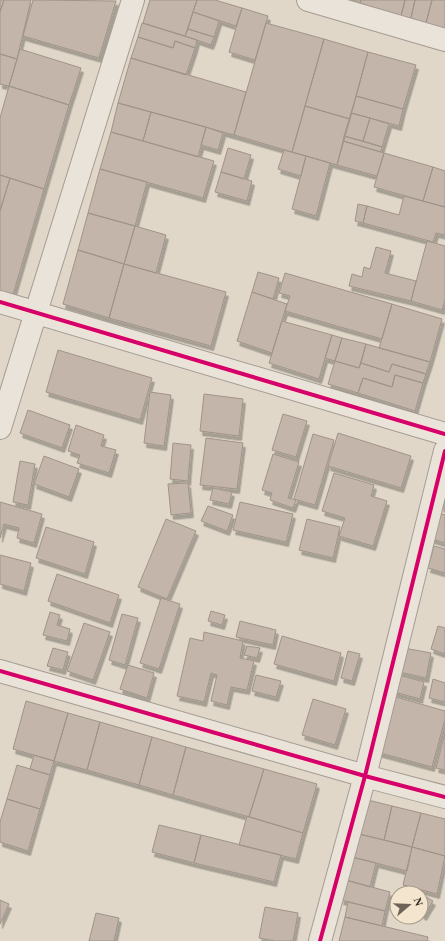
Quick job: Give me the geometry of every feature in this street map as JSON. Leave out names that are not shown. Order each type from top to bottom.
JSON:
[{"type":"street","points":[[0,428],[134,0]]},
{"type":"street","points":[[308,0],[445,40]]},
{"type":"street","points":[[0,302],[445,434]]},
{"type":"street","points":[[320,941],[365,776],[445,451]]},
{"type":"street","points":[[0,672],[365,776],[445,797]]},
{"type":"building","points":[[0,0],[4,0],[0,12]]},
{"type":"building","points":[[4,0],[31,0],[17,59],[0,54],[0,12]]},
{"type":"building","points":[[33,0],[116,1],[99,58],[23,36]]},
{"type":"building","points":[[150,0],[197,0],[185,36],[143,23]]},
{"type":"building","points":[[197,0],[215,0],[242,8],[236,26],[193,12]]},
{"type":"building","points":[[351,0],[361,0],[360,3]]},
{"type":"building","points":[[361,0],[405,0],[401,16],[360,3]]},
{"type":"building","points":[[405,0],[415,0],[411,18],[401,16]]},
{"type":"building","points":[[415,0],[432,0],[426,23],[411,18]]},
{"type":"building","points":[[432,0],[445,0],[445,29],[426,23]]},
{"type":"building","points":[[242,8],[268,16],[255,60],[229,52]]},
{"type":"building","points":[[193,12],[219,21],[214,37],[188,29]]},
{"type":"building","points":[[142,23],[197,40],[195,48],[175,41],[173,48],[138,37]]},
{"type":"building","points":[[266,23],[324,39],[292,152],[234,135]]},
{"type":"building","points":[[188,29],[214,37],[211,45],[185,36]]},
{"type":"building","points":[[138,37],[173,48],[175,41],[195,48],[186,75],[131,58]]},
{"type":"building","points":[[324,39],[368,52],[350,119],[305,106]]},
{"type":"building","points":[[20,49],[81,68],[69,105],[9,86]]},
{"type":"building","points":[[368,52],[416,65],[403,109],[356,96]]},
{"type":"building","points":[[0,54],[17,59],[9,86],[0,84]]},
{"type":"building","points":[[131,58],[246,92],[234,135],[118,103]]},
{"type":"building","points":[[9,86],[69,105],[44,189],[0,175],[0,118]]},
{"type":"building","points":[[356,96],[403,109],[399,126],[351,113]]},
{"type":"building","points":[[118,103],[151,112],[143,141],[111,132]]},
{"type":"building","points":[[305,106],[350,119],[337,165],[292,152]]},
{"type":"building","points":[[151,112],[206,127],[198,157],[143,141]]},
{"type":"building","points":[[351,113],[370,118],[363,141],[344,136]]},
{"type":"building","points":[[370,118],[389,124],[382,147],[363,141]]},
{"type":"building","points":[[206,127],[223,133],[218,150],[201,145]]},
{"type":"building","points":[[111,132],[214,161],[203,198],[100,169]]},
{"type":"building","points":[[344,136],[382,147],[381,152],[343,141]]},
{"type":"building","points":[[343,141],[384,153],[377,176],[337,165]]},
{"type":"building","points":[[228,148],[251,155],[244,179],[221,172]]},
{"type":"building","points":[[284,150],[306,156],[301,176],[278,169]]},
{"type":"building","points":[[384,153],[433,167],[423,201],[374,187]]},
{"type":"building","points":[[306,156],[330,163],[316,216],[292,209]]},
{"type":"building","points":[[433,167],[445,171],[445,207],[423,201]]},
{"type":"building","points":[[100,169],[147,182],[135,226],[88,213]]},
{"type":"building","points":[[221,172],[252,181],[247,201],[215,192]]},
{"type":"building","points":[[0,175],[10,178],[0,211]]},
{"type":"building","points":[[10,178],[44,189],[12,298],[0,294],[0,211]]},
{"type":"building","points":[[404,196],[445,207],[445,235],[436,233],[433,242],[363,223],[367,206],[399,215]]},
{"type":"building","points":[[358,204],[367,206],[363,223],[355,221]]},
{"type":"building","points":[[88,213],[135,226],[124,264],[78,250]]},
{"type":"building","points":[[135,226],[166,235],[156,273],[124,264]]},
{"type":"building","points":[[427,241],[445,246],[445,300],[442,310],[411,301]]},
{"type":"building","points":[[376,247],[391,251],[385,273],[416,281],[411,301],[349,286],[352,274],[362,277],[364,267],[370,269]]},
{"type":"building","points":[[78,250],[124,264],[109,318],[63,304]]},
{"type":"building","points":[[124,264],[226,292],[211,346],[109,318]]},
{"type":"building","points":[[258,272],[279,278],[273,299],[252,292]]},
{"type":"building","points":[[285,273],[392,304],[382,339],[285,311],[290,296],[279,293]]},
{"type":"building","points":[[252,292],[287,304],[272,353],[237,341]]},
{"type":"building","points":[[392,304],[442,319],[430,362],[379,348]]},
{"type":"building","points":[[282,321],[332,335],[319,379],[269,363]]},
{"type":"building","points":[[332,335],[342,338],[335,361],[325,358]]},
{"type":"building","points":[[342,338],[366,344],[359,368],[335,361]]},
{"type":"building","points":[[366,344],[430,362],[426,374],[392,364],[389,372],[361,363]]},
{"type":"building","points":[[58,350],[152,378],[140,420],[46,392]]},
{"type":"building","points":[[335,361],[359,368],[361,363],[389,372],[392,364],[426,374],[423,383],[395,375],[392,387],[363,378],[358,393],[328,384]]},
{"type":"building","points":[[395,375],[423,383],[415,411],[358,393],[363,378],[392,387]]},
{"type":"building","points":[[150,392],[171,395],[164,446],[144,443]]},
{"type":"building","points":[[204,394],[243,399],[239,436],[200,431]]},
{"type":"building","points":[[28,410],[70,425],[62,448],[20,433]]},
{"type":"building","points":[[283,414],[307,421],[296,457],[272,450]]},
{"type":"building","points":[[76,425],[104,435],[101,446],[116,450],[109,473],[77,463],[80,455],[68,451]]},
{"type":"building","points":[[338,433],[411,456],[401,488],[328,466]]},
{"type":"building","points":[[313,434],[334,440],[315,505],[294,499]]},
{"type":"building","points":[[206,438],[243,443],[237,489],[200,485]]},
{"type":"building","points":[[173,443],[191,445],[188,481],[170,479]]},
{"type":"building","points":[[273,454],[299,462],[288,498],[296,500],[293,508],[270,500],[272,493],[262,490]]},
{"type":"building","points":[[44,456],[79,469],[69,497],[34,484]]},
{"type":"building","points":[[20,461],[35,464],[28,505],[13,502]]},
{"type":"building","points":[[334,473],[374,485],[371,496],[387,501],[373,546],[339,536],[345,518],[322,511]]},
{"type":"building","points":[[188,483],[191,513],[171,515],[168,484]]},
{"type":"building","points":[[213,488],[232,492],[229,504],[210,500]]},
{"type":"building","points":[[445,493],[445,509],[441,507]]},
{"type":"building","points":[[0,502],[42,514],[34,543],[17,538],[19,528],[4,524],[0,538]]},
{"type":"building","points":[[240,502],[293,514],[286,542],[233,530]]},
{"type":"building","points":[[208,506],[233,515],[227,531],[201,521]]},
{"type":"building","points":[[437,512],[445,515],[445,543],[429,538]]},
{"type":"building","points":[[166,519],[196,531],[167,599],[138,587]]},
{"type":"building","points":[[307,519],[340,527],[333,558],[299,550]]},
{"type":"building","points":[[46,527],[94,542],[85,574],[36,558]]},
{"type":"building","points":[[434,546],[445,549],[445,573],[428,568]]},
{"type":"building","points":[[0,555],[31,563],[24,591],[0,584]]},
{"type":"building","points":[[57,574],[119,595],[110,623],[48,601]]},
{"type":"building","points":[[161,598],[180,604],[159,669],[140,663]]},
{"type":"building","points":[[211,611],[225,615],[222,625],[208,621]]},
{"type":"building","points":[[50,612],[60,615],[57,625],[70,629],[67,641],[43,635]]},
{"type":"building","points":[[122,614],[138,618],[125,665],[109,660]]},
{"type":"building","points":[[240,621],[276,630],[273,645],[236,637]]},
{"type":"building","points":[[84,623],[110,632],[93,680],[67,671]]},
{"type":"building","points":[[438,626],[445,628],[445,654],[431,649]]},
{"type":"building","points":[[204,632],[243,641],[240,658],[254,661],[247,690],[231,687],[227,705],[211,701],[217,675],[211,673],[204,702],[177,696],[190,638],[203,641]]},
{"type":"building","points":[[282,636],[341,653],[334,681],[274,664]]},
{"type":"building","points":[[247,646],[260,648],[257,658],[244,655]]},
{"type":"building","points":[[53,648],[68,652],[63,670],[47,666]]},
{"type":"building","points":[[404,648],[431,653],[426,678],[399,672]]},
{"type":"building","points":[[348,651],[360,654],[352,681],[341,678]]},
{"type":"building","points":[[128,665],[154,673],[147,698],[120,689]]},
{"type":"building","points":[[256,675],[281,681],[276,697],[252,691]]},
{"type":"building","points":[[399,675],[424,682],[420,699],[394,692]]},
{"type":"building","points":[[433,679],[445,683],[445,702],[429,698]]},
{"type":"building","points":[[389,695],[445,711],[445,719],[432,767],[373,751]]},
{"type":"building","points":[[313,699],[346,709],[335,745],[302,735]]},
{"type":"building","points":[[26,701],[68,713],[54,761],[13,749]]},
{"type":"building","points":[[68,713],[100,722],[87,770],[54,761]]},
{"type":"building","points":[[100,722],[152,737],[139,785],[87,770]]},
{"type":"building","points":[[445,733],[445,770],[436,768]]},
{"type":"building","points":[[152,737],[186,747],[173,795],[139,785]]},
{"type":"building","points":[[186,747],[264,769],[249,817],[173,795]]},
{"type":"building","points":[[34,755],[54,761],[50,775],[30,769]]},
{"type":"building","points":[[17,765],[50,775],[40,809],[7,799]]},
{"type":"building","points":[[264,769],[317,784],[303,833],[249,817]]},
{"type":"building","points":[[7,799],[40,809],[28,851],[0,842],[0,822]]},
{"type":"building","points":[[368,800],[392,806],[384,840],[359,834]]},
{"type":"building","points":[[392,806],[421,813],[412,847],[384,840]]},
{"type":"building","points":[[421,813],[445,819],[445,856],[412,847]]},
{"type":"building","points":[[247,816],[303,833],[296,859],[239,845]]},
{"type":"building","points":[[159,825],[201,835],[194,863],[152,852]]},
{"type":"building","points":[[359,834],[412,847],[407,871],[352,857]]},
{"type":"building","points":[[201,835],[281,855],[274,882],[194,863]]},
{"type":"building","points":[[412,847],[445,856],[437,894],[429,892],[429,885],[403,885]]},
{"type":"building","points":[[352,857],[376,863],[370,887],[346,880]]},
{"type":"building","points":[[346,880],[389,892],[385,911],[341,900]]},
{"type":"building","points":[[429,899],[433,901],[429,908]]},
{"type":"building","points":[[0,900],[9,904],[0,924]]},
{"type":"building","points":[[348,902],[385,911],[382,926],[345,917]]},
{"type":"building","points":[[265,907],[298,913],[293,941],[275,941],[259,938]]},
{"type":"building","points":[[96,913],[119,918],[114,941],[89,941]]},
{"type":"building","points":[[345,917],[428,937],[427,941],[339,941]]},
{"type":"cycle path","points":[[0,302],[445,434]]},
{"type":"cycle path","points":[[320,941],[365,776],[445,451]]},
{"type":"cycle path","points":[[0,671],[365,776],[445,797]]}]
